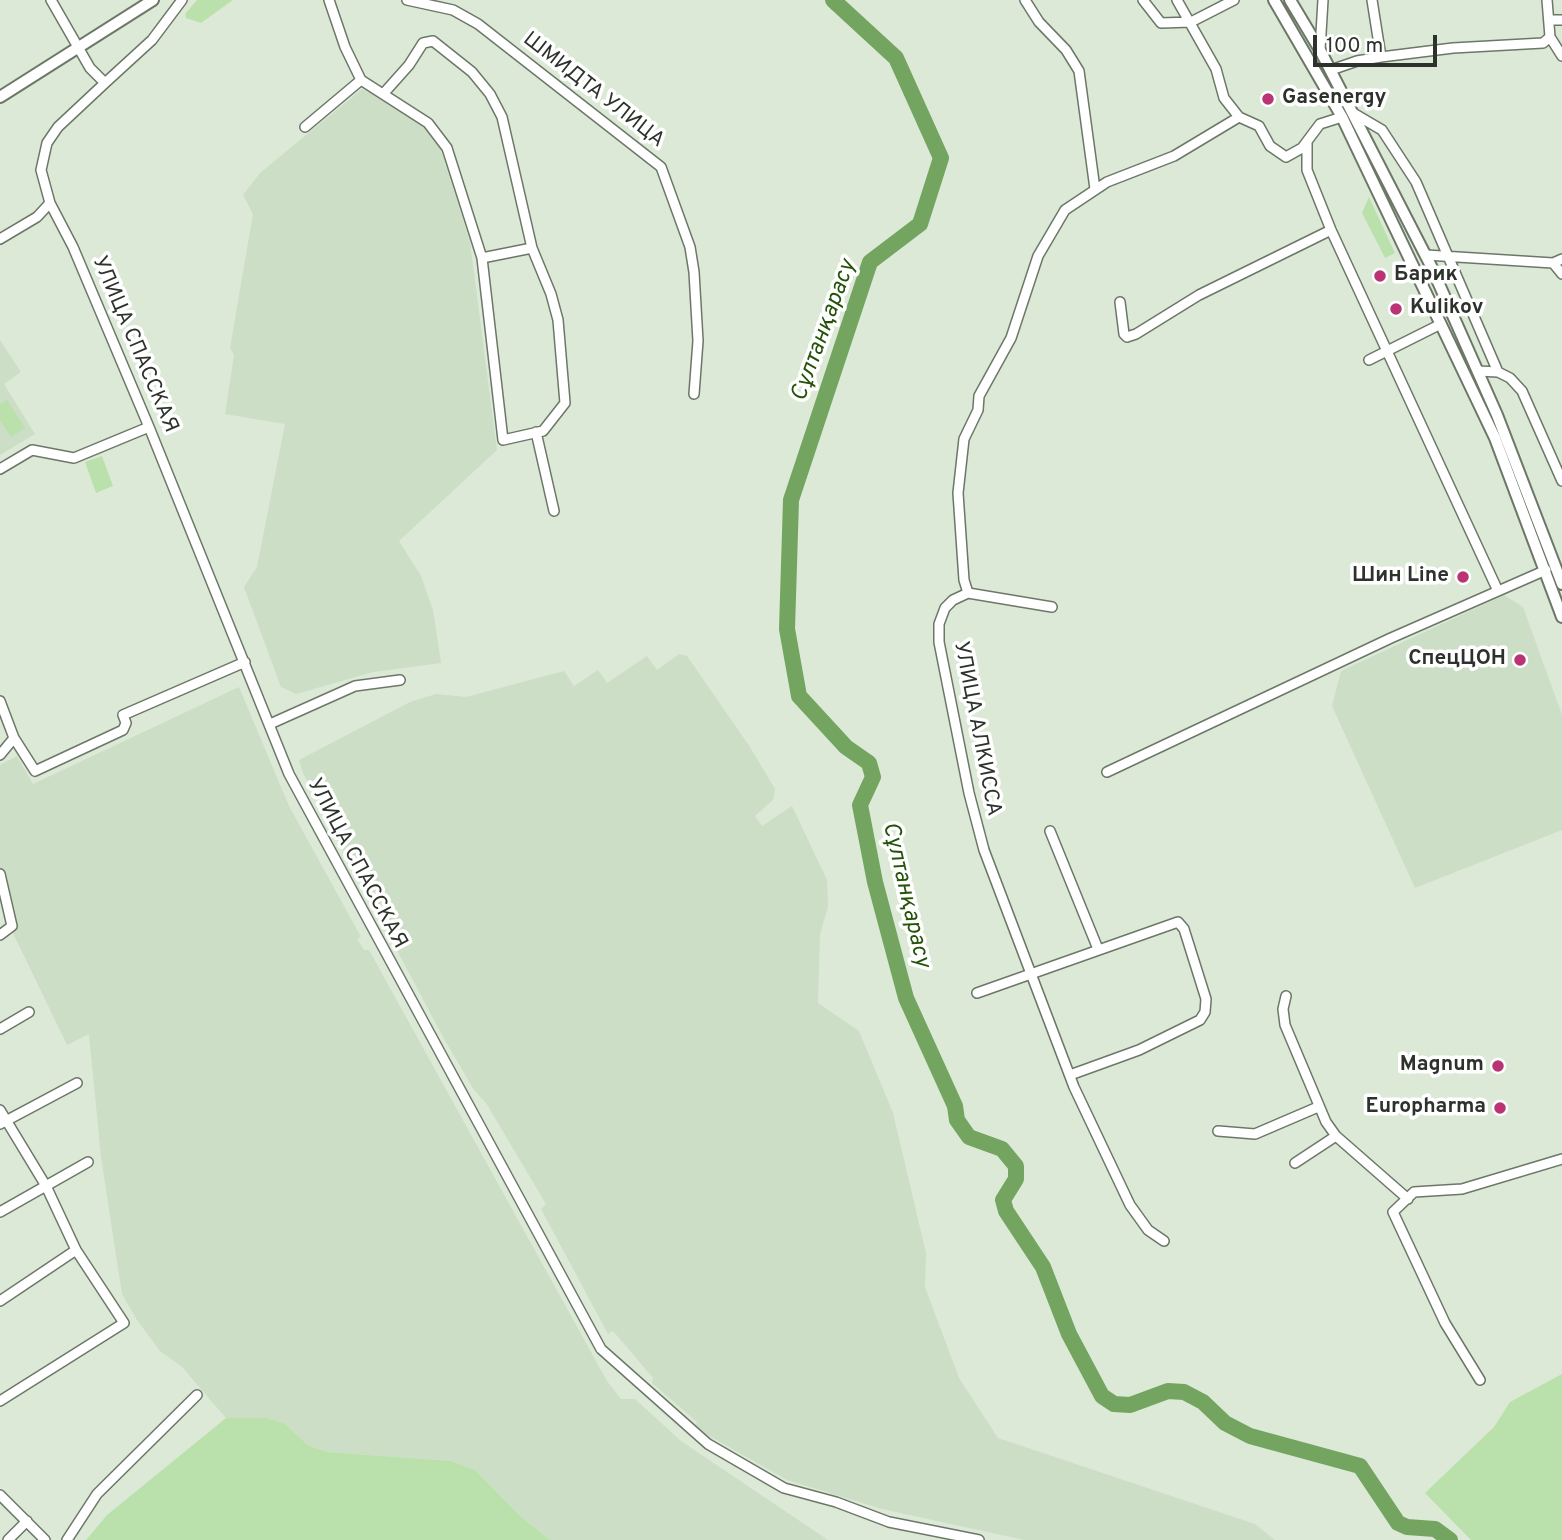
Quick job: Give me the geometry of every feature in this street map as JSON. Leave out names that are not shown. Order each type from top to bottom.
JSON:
[{"type":"main road","points":[[0,97],[153,0]]},
{"type":"main road","points":[[1274,0],[1342,117],[1441,324],[1486,421],[1562,617]]},
{"type":"main road","points":[[1290,0],[1331,70],[1426,255],[1497,415],[1562,583]]},
{"type":"main road","points":[[1486,421],[1497,415]]},
{"type":"street","points":[[51,0],[81,48],[90,68],[105,83]]},
{"type":"street","name":"УЛИЦА СПАССКАЯ","points":[[182,0],[152,40],[58,127],[47,143],[41,170],[50,202],[73,247],[149,427],[289,774],[330,855],[601,1349],[708,1444],[784,1488],[836,1502],[889,1522],[979,1540]]},
{"type":"street","points":[[329,0],[345,47],[361,80],[428,123],[440,135],[447,148],[482,258],[503,440],[543,431],[565,403],[558,320],[551,294],[532,248],[502,117],[490,94],[472,72],[433,41],[423,43],[410,65],[384,93]]},
{"type":"street","name":"ШМИДТА УЛИЦА","points":[[407,0],[453,10],[478,24],[661,167],[692,259],[698,341],[694,394]]},
{"type":"street","points":[[1025,0],[1079,71],[1096,189]]},
{"type":"street","points":[[1143,0],[1161,23],[1191,22],[1234,0]]},
{"type":"street","points":[[1177,0],[1216,69],[1224,99],[1239,117],[1259,126],[1278,154],[1286,157],[1307,142],[1320,124],[1342,117]]},
{"type":"street","points":[[1320,50],[1323,0]]},
{"type":"street","points":[[1372,0],[1381,57]]},
{"type":"street","points":[[1547,0],[1550,37],[1562,56]]},
{"type":"street","points":[[1549,20],[1562,20]]},
{"type":"street","points":[[1331,70],[1357,61],[1453,48],[1534,45],[1550,37]]},
{"type":"street","points":[[305,127],[361,80]]},
{"type":"street","points":[[1353,113],[1382,130],[1416,183],[1498,372]]},
{"type":"street","points":[[1052,607],[968,593],[964,580],[958,493],[964,439],[978,410],[979,396],[1011,338],[1027,282],[1055,224],[1065,210],[1096,189],[1174,156],[1239,117]]},
{"type":"street","points":[[1307,142],[1307,170],[1331,230],[1498,591]]},
{"type":"street","points":[[0,239],[37,217],[50,202]]},
{"type":"street","points":[[1120,302],[1124,334],[1136,334],[1199,295],[1331,230]]},
{"type":"street","points":[[482,258],[532,248]]},
{"type":"street","points":[[1426,255],[1558,261],[1562,274]]},
{"type":"street","points":[[1369,360],[1441,324]]},
{"type":"street","points":[[1478,371],[1498,372],[1510,378],[1522,391],[1562,481]]},
{"type":"street","points":[[0,469],[32,450],[74,458],[149,427]]},
{"type":"street","points":[[536,432],[554,511]]},
{"type":"street","points":[[1107,772],[1391,638],[1546,570]]},
{"type":"street","name":"УЛИЦА АЛКИССА","points":[[968,593],[944,608],[939,624],[940,642],[981,839],[1070,1075],[1130,1205],[1148,1230],[1164,1241]]},
{"type":"street","points":[[0,701],[14,738],[35,771],[123,730],[126,723],[123,715],[245,662]]},
{"type":"street","points":[[270,724],[355,686],[400,680]]},
{"type":"street","points":[[0,755],[14,738]]},
{"type":"street","points":[[1050,831],[1098,948]]},
{"type":"street","points":[[0,874],[10,929],[0,935]]},
{"type":"street","points":[[977,993],[1030,972],[1178,922],[1184,929],[1206,999],[1205,1012],[1200,1020],[1139,1050],[1070,1075]]},
{"type":"street","points":[[1286,996],[1283,1009],[1285,1025],[1318,1107],[1336,1136],[1408,1199]]},
{"type":"street","points":[[0,1030],[29,1012]]},
{"type":"street","points":[[3,1122],[77,1083]]},
{"type":"street","points":[[1218,1131],[1255,1133],[1318,1107]]},
{"type":"street","points":[[0,1110],[3,1122],[46,1186],[76,1250],[124,1323],[0,1401]]},
{"type":"street","points":[[1296,1163],[1336,1136]]},
{"type":"street","points":[[1480,1380],[1445,1323],[1394,1212],[1414,1192],[1462,1189],[1562,1159]]},
{"type":"street","points":[[0,1212],[88,1162]]},
{"type":"street","points":[[0,1301],[76,1250]]},
{"type":"street","points":[[67,1540],[97,1494],[197,1395]]},
{"type":"street","points":[[0,1495],[45,1540]]},
{"type":"street","points":[[8,1540],[27,1521]]},
{"type":"shaded area","points":[[362,89],[381,97],[426,128],[436,139],[442,153],[470,242],[497,450],[399,541],[421,576],[433,610],[441,663],[373,672],[296,694],[281,687],[244,587],[257,567],[285,424],[225,414],[234,355],[230,348],[253,214],[243,195],[260,173]]},
{"type":"shaded area","points":[[0,340],[21,372],[4,384],[35,434],[0,455]]},
{"type":"shaded area","points":[[1504,595],[1523,607],[1562,715],[1562,830],[1415,888],[1332,706],[1341,671]]},
{"type":"shaded area","points":[[679,654],[687,656],[750,747],[775,789],[773,800],[755,816],[762,826],[792,806],[827,880],[828,907],[820,934],[818,1003],[859,1031],[893,1113],[926,1253],[925,1287],[959,1378],[998,1438],[1255,1524],[1275,1540],[1024,1540],[882,1509],[787,1480],[706,1434],[696,1425],[697,1422],[652,1383],[653,1378],[613,1331],[608,1334],[541,1209],[546,1204],[443,1037],[303,773],[299,760],[410,702],[436,694],[466,697],[564,671],[574,686],[598,670],[607,683],[647,656],[657,670]]},
{"type":"shaded area","points":[[239,687],[289,806],[361,937],[357,939],[364,950],[369,950],[607,1381],[621,1399],[635,1399],[681,1441],[828,1540],[550,1540],[519,1515],[475,1470],[452,1461],[328,1452],[309,1446],[284,1423],[266,1418],[226,1418],[182,1367],[160,1351],[137,1320],[122,1294],[101,1157],[89,1034],[67,1045],[12,931],[0,890],[0,765],[17,756],[33,784]]},
{"type":"green space","points":[[197,0],[233,0],[201,23],[186,18],[185,14]]},
{"type":"green space","points":[[1369,197],[1395,253],[1385,258],[1362,213]]},
{"type":"green space","points":[[7,400],[25,428],[11,437],[0,420],[0,404]]},
{"type":"green space","points":[[102,456],[113,486],[96,493],[85,462]]},
{"type":"green space","points":[[1562,1374],[1562,1540],[1471,1540],[1425,1493],[1494,1427],[1510,1402]]},
{"type":"green space","points":[[226,1418],[266,1418],[284,1423],[309,1446],[328,1452],[452,1461],[475,1470],[519,1515],[550,1540],[86,1540],[107,1515]]},
{"type":"waterway","name":"Сұлтанқарасу","points":[[833,0],[896,58],[941,158],[920,224],[870,262],[791,500],[787,629],[799,696],[846,747],[869,763],[873,777],[860,805],[875,882],[906,998],[955,1106],[957,1120],[969,1137],[1002,1149],[1016,1166],[1016,1179],[1003,1200],[1006,1211],[1043,1267],[1069,1334],[1102,1396],[1114,1404],[1130,1405],[1168,1391],[1184,1392],[1203,1402],[1225,1423],[1250,1436],[1360,1466],[1398,1523],[1407,1527],[1435,1529],[1450,1540]]},
{"type":"place","name":"Gasenergy","points":[[1268,99]]},
{"type":"place","name":"Барик","points":[[1380,276]]},
{"type":"place","name":"Kulikov","points":[[1396,309]]},
{"type":"place","name":"Шин Line","points":[[1463,577]]},
{"type":"place","name":"СпецЦОН","points":[[1520,660]]},
{"type":"place","name":"Magnum","points":[[1498,1066]]},
{"type":"place","name":"Europharma","points":[[1500,1108]]}]
